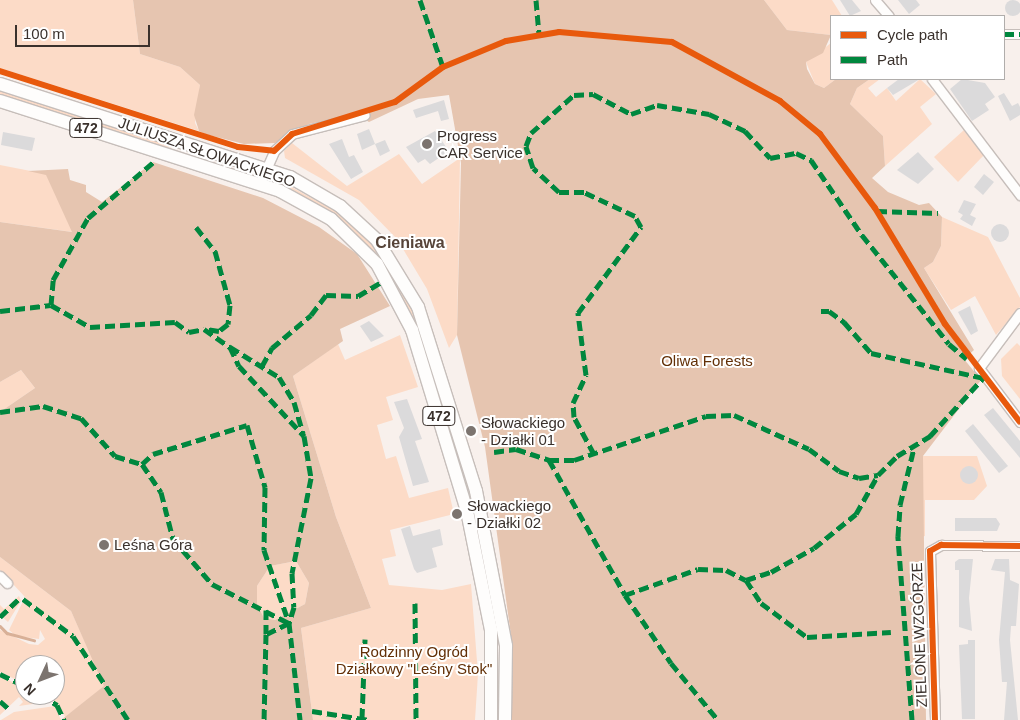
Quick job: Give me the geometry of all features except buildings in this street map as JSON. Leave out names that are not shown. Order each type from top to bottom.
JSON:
[{"type":"main road","name":"JULIUSZA SŁOWACKIEGO","points":[[0,84],[265,168],[322,194],[360,222],[393,261],[418,307],[485,530],[506,646],[505,720]]},
{"type":"main road","name":"JULIUSZA SŁOWACKIEGO","points":[[0,101],[260,183],[307,204],[346,230],[377,264],[400,303],[420,356],[472,532],[493,646],[491,720]]},
{"type":"street","points":[[875,0],[888,15]]},
{"type":"street","points":[[1005,34],[1020,34]]},
{"type":"street","points":[[933,80],[1020,194]]},
{"type":"street","points":[[260,183],[265,168],[280,144],[292,134],[365,115]]},
{"type":"street","points":[[1020,313],[979,368],[1020,422]]},
{"type":"street","name":"ZIELONE WZGÓRZE","points":[[935,720],[930,551],[941,545],[1020,546]]},
{"type":"street","points":[[0,576],[7,583]]},
{"type":"green space","points":[[0,0],[133,0],[140,54],[180,67],[200,85],[195,123],[199,131],[0,68]]},
{"type":"green space","name":"Oliwa Forests","points":[[133,0],[764,0],[787,30],[830,35],[823,53],[806,62],[807,69],[815,84],[824,88],[835,80],[869,80],[857,88],[850,104],[883,136],[885,166],[872,178],[888,192],[919,205],[929,203],[942,217],[941,246],[933,262],[924,268],[974,350],[964,359],[981,380],[923,456],[926,720],[511,720],[513,650],[485,447],[457,335],[461,163],[449,95],[418,99],[369,122],[356,114],[309,124],[275,143],[244,144],[199,131],[194,115],[200,85],[180,67],[140,54]]},
{"type":"green space","points":[[764,0],[832,0],[841,15],[830,15],[830,35],[787,30]]},
{"type":"green space","points":[[830,44],[830,80],[835,80],[824,88],[815,84],[806,62]]},
{"type":"green space","points":[[869,80],[879,80],[868,88],[876,97],[887,88],[896,101],[921,80],[936,94],[920,107],[932,124],[885,166],[883,136],[850,104],[857,88]]},
{"type":"green space","points":[[0,91],[186,150],[159,146],[0,96]]},
{"type":"green space","points":[[964,130],[984,155],[958,182],[934,157]]},
{"type":"green space","points":[[292,143],[347,186],[399,154],[422,184],[460,158],[457,335],[449,348],[427,289],[397,239],[359,200],[285,158],[284,151]]},
{"type":"green space","points":[[153,162],[263,198],[319,227],[357,254],[390,306],[340,329],[343,341],[293,376],[336,517],[371,608],[301,628],[313,720],[61,720],[104,686],[71,611],[0,557],[0,412],[35,388],[21,370],[0,382],[0,222],[72,232],[46,175],[28,171],[68,169],[70,180],[86,185],[86,192],[102,202]],"holes":[[[296,561],[309,583],[305,604],[275,620],[264,618],[257,604],[257,586],[270,566]]]},
{"type":"green space","points":[[0,165],[46,174],[73,232],[0,222]]},
{"type":"green space","points":[[275,178],[344,216],[371,243],[398,279],[414,314],[456,445],[414,319],[388,270],[350,227]]},
{"type":"green space","points":[[942,217],[988,237],[1020,298],[1020,307],[996,335],[975,296],[951,310],[924,268],[933,262],[941,246]]},
{"type":"green space","name":"Rodzinny Ogród Działkowy \"Leśny Stok\"","points":[[400,335],[418,387],[386,397],[393,420],[377,425],[386,459],[396,456],[409,498],[448,488],[454,514],[390,530],[396,556],[382,559],[389,585],[442,590],[471,584],[478,674],[475,720],[313,720],[301,628],[371,608],[336,517],[293,376],[338,344],[345,360]]},
{"type":"green space","points":[[1017,343],[1020,346],[1020,399],[1002,376],[1001,359]]},
{"type":"green space","points":[[21,370],[35,388],[0,412],[0,382]]},
{"type":"green space","points":[[923,456],[977,456],[987,486],[974,500],[925,500],[925,536],[921,537]]},
{"type":"green space","points":[[0,557],[71,611],[105,686],[65,717],[59,705],[65,705],[65,655],[15,655],[15,679],[0,672],[0,630],[29,644],[38,645],[45,639],[40,630],[39,639],[16,636],[9,630],[25,597],[0,570]]},
{"type":"green space","points":[[296,561],[309,583],[305,604],[275,620],[264,618],[257,604],[257,586],[270,566]]},
{"type":"green space","points":[[19,596],[21,601],[8,622],[0,615],[0,605],[4,609]]},
{"type":"green space","points":[[0,676],[15,683],[15,701],[0,715]]},
{"type":"green space","points":[[55,706],[61,720],[1,720],[14,712]]},
{"type":"waterway","points":[[0,626],[7,633],[34,640]]},
{"type":"marked path","points":[[420,0],[443,67]]},
{"type":"marked path","points":[[536,0],[539,34]]},
{"type":"marked path","points":[[1005,34],[1020,34]]},
{"type":"marked path","points":[[594,454],[574,417],[573,403],[586,375],[578,313],[641,227],[635,216],[584,192],[559,192],[533,168],[526,146],[531,133],[574,95],[593,94],[631,114],[657,105],[709,114],[745,131],[770,158],[796,153],[811,160],[862,235],[949,344],[967,359]]},
{"type":"marked path","points":[[51,305],[53,280],[88,218],[156,160]]},
{"type":"marked path","points":[[877,211],[938,213]]},
{"type":"marked path","points":[[196,227],[215,251],[230,305],[228,324],[219,331],[206,329]]},
{"type":"marked path","points":[[262,366],[272,348],[311,315],[326,295],[358,296],[381,282]]},
{"type":"marked path","points":[[0,311],[51,305],[90,327],[175,322],[189,332],[204,329],[230,347],[239,366],[304,436],[311,478],[292,573],[294,607],[289,623],[266,634],[264,720]]},
{"type":"marked path","points":[[821,311],[829,311],[844,322],[871,353],[984,378]]},
{"type":"marked path","points":[[230,347],[279,377],[294,402],[303,434]]},
{"type":"marked path","points":[[494,452],[516,449],[549,460],[574,460],[706,416],[734,415],[809,449],[839,471],[859,478],[878,475],[897,456],[930,436],[984,377]]},
{"type":"marked path","points":[[0,412],[43,406],[81,418],[115,456],[142,464],[161,492],[173,539],[212,584],[289,623]]},
{"type":"marked path","points":[[142,464],[153,454],[247,425],[265,487],[264,550],[289,623],[300,720]]},
{"type":"marked path","points":[[912,720],[898,536],[900,505],[914,448]]},
{"type":"marked path","points":[[549,460],[625,595],[671,663],[718,720]]},
{"type":"marked path","points":[[625,595],[698,569],[726,570],[746,580],[771,572],[814,548],[856,514],[878,475]]},
{"type":"marked path","points":[[746,580],[761,603],[807,637],[891,632]]},
{"type":"marked path","points":[[0,617],[21,597]]},
{"type":"marked path","points":[[23,599],[73,636],[128,720]]},
{"type":"marked path","points":[[415,603],[416,720]]},
{"type":"marked path","points":[[266,610],[266,634]]},
{"type":"marked path","points":[[362,718],[365,639]]},
{"type":"marked path","points":[[0,674],[15,681]]},
{"type":"marked path","points":[[0,701],[10,710]]},
{"type":"marked path","points":[[57,705],[64,720]]},
{"type":"marked path","points":[[312,711],[369,720]]},
{"type":"cycle path","points":[[0,71],[238,147],[274,151],[292,134],[395,102],[443,67],[506,41],[559,32],[672,42],[780,101],[820,134],[875,208],[945,324],[1020,422]]},
{"type":"cycle path","points":[[935,720],[930,551],[941,545],[1020,546]]},
{"type":"place","name":"Progress CAR Service","points":[[427,144]]},
{"type":"place","name":"Słowackiego - Działki 01","points":[[471,431]]},
{"type":"place","name":"Słowackiego - Działki 02","points":[[457,514]]},
{"type":"place","name":"Leśna Góra","points":[[104,545]]},
{"type":"district","name":"Cieniawa","points":[[410,243]]}]
